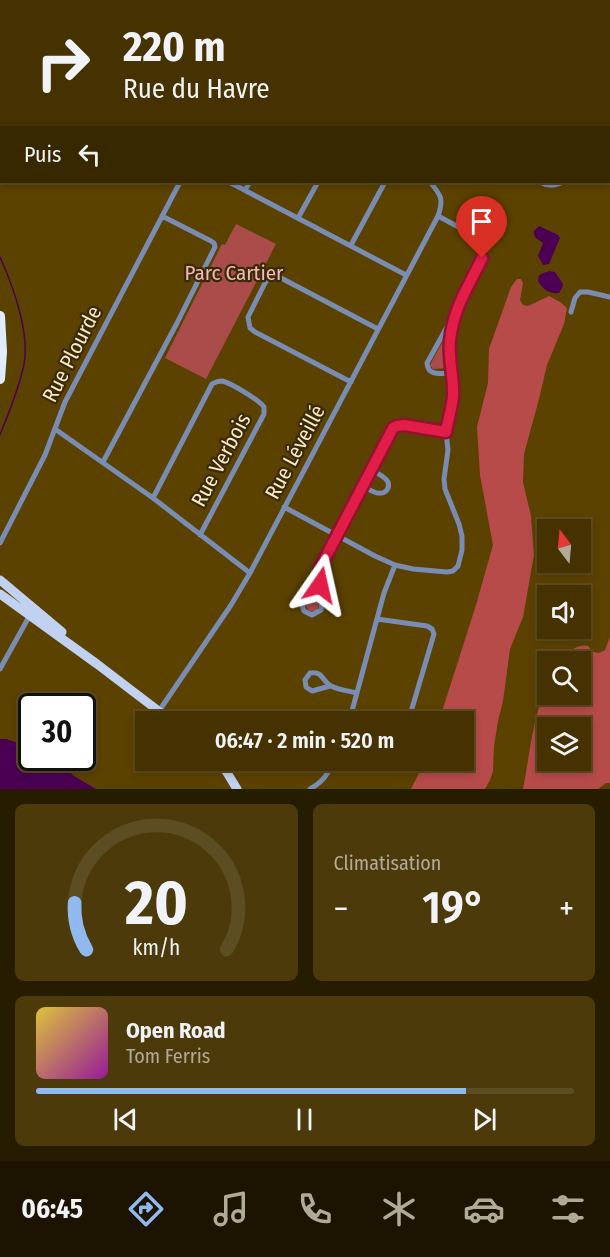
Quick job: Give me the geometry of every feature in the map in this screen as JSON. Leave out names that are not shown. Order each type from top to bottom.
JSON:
[{"type":"highway","points":[[0,316],[2,352],[0,379]]},
{"type":"main road","points":[[0,580],[32,612],[159,711]]},
{"type":"main road","points":[[0,594],[32,612]]},
{"type":"main road","points":[[226,771],[237,789]]},
{"type":"street","name":"Rue Plourde","points":[[0,543],[35,475],[69,393],[179,183]]},
{"type":"street","points":[[231,183],[406,275]]},
{"type":"street","points":[[245,190],[249,183]]},
{"type":"street","points":[[298,218],[317,183]]},
{"type":"street","points":[[351,245],[384,183]]},
{"type":"street","name":"Rue Léveillé","points":[[159,711],[250,573],[438,216],[441,198],[431,183]]},
{"type":"street","points":[[542,183],[552,186],[560,183]]},
{"type":"street","points":[[103,462],[216,247],[211,241],[162,216]]},
{"type":"street","points":[[438,216],[483,240],[486,246],[456,311],[427,363],[431,373],[451,372]]},
{"type":"street","points":[[351,382],[255,333],[250,328],[248,317],[265,283],[272,276],[281,278],[378,329]]},
{"type":"street","points":[[571,312],[575,298],[580,292],[610,297]]},
{"type":"street","points":[[284,507],[395,565],[447,572],[453,571],[458,566],[462,537],[445,489],[444,479],[448,450],[446,432],[453,395],[450,341],[456,311]]},
{"type":"street","name":"Rue Verbois","points":[[153,498],[212,384],[217,381],[224,382],[258,400],[264,407],[264,414],[200,535]]},
{"type":"street","points":[[320,568],[322,605],[321,610],[312,615],[304,611],[301,602],[393,428],[404,425],[446,432]]},
{"type":"street","points":[[55,429],[153,498],[250,573]]},
{"type":"street","points":[[363,486],[382,493],[389,488],[387,480],[371,470]]},
{"type":"street","points":[[352,711],[384,593],[395,565]]},
{"type":"street","points":[[0,669],[32,612]]},
{"type":"street","points":[[377,619],[427,626],[434,634],[411,711]]},
{"type":"street","points":[[330,686],[315,672],[310,673],[305,680],[306,687],[312,691],[330,686],[357,693]]},
{"type":"street","points":[[310,789],[322,782],[329,771]]},
{"type":"street","points":[[322,782],[326,789]]},
{"type":"green space","name":"Parc Cartier","points":[[236,224],[276,244],[206,379],[165,358],[222,244],[225,245]]},
{"type":"green space","points":[[447,336],[447,368],[433,369],[430,365]]},
{"type":"green space","points":[[316,586],[319,605],[317,610],[310,611],[307,609],[306,599]]},
{"type":"shaded area","points":[[539,226],[560,238],[549,264],[543,265],[538,256],[543,243],[535,237],[534,231]]},
{"type":"shaded area","points":[[549,271],[555,272],[563,284],[559,293],[546,290],[538,281],[539,275]]},
{"type":"shaded area","points":[[517,279],[521,279],[523,283],[520,300],[523,305],[528,306],[549,296],[567,308],[564,324],[547,365],[524,454],[523,482],[531,516],[534,555],[523,617],[510,649],[494,746],[493,771],[485,789],[411,789],[420,771],[474,771],[474,711],[442,711],[493,545],[480,475],[477,427],[488,383],[489,349],[511,287]]},
{"type":"shaded area","points":[[610,637],[610,783],[598,789],[523,789],[535,724],[540,705],[591,705],[591,651],[571,651],[584,645],[593,652],[599,653],[605,650]]},
{"type":"shaded area","points":[[0,739],[6,739],[18,743],[18,771],[69,771],[96,789],[0,789]]},
{"type":"waterway","points":[[0,257],[19,310],[25,338],[24,364],[14,400],[0,435]]},
{"type":"route","points":[[320,585],[320,568],[326,555],[393,428],[404,425],[446,432],[453,395],[450,341],[454,320],[463,293],[482,258]]}]
